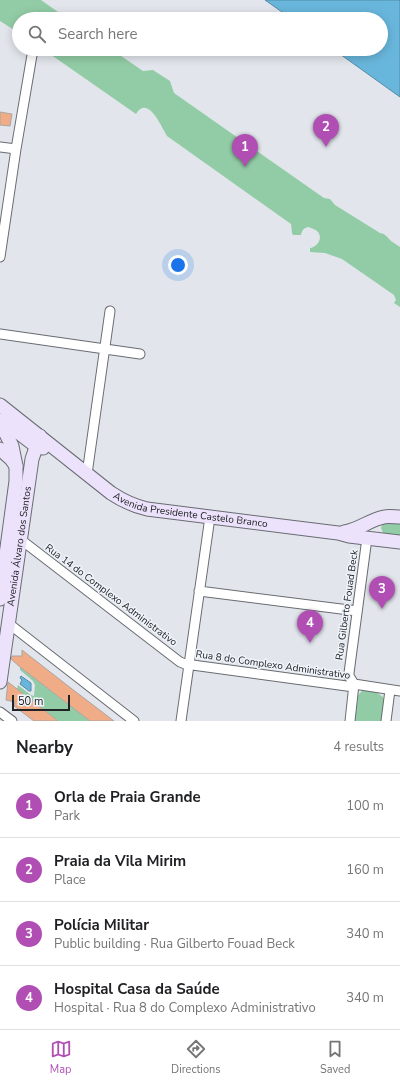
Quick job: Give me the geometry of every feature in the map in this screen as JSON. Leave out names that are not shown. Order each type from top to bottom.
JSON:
[{"type":"street","points":[[0,257],[32,56]]},
{"type":"street","points":[[0,147],[16,149]]},
{"type":"street","points":[[88,474],[110,311]]},
{"type":"street","points":[[0,334],[140,354]]},
{"type":"street","name":"Avenida Presidente Castelo Branco","points":[[0,405],[38,441]]},
{"type":"street","name":"Avenida Presidente Castelo Branco","points":[[0,419],[58,451],[111,493],[128,504],[147,509],[400,542]]},
{"type":"street","name":"Avenida Álvaro dos Santos","points":[[0,422],[12,446],[16,470],[16,487],[0,599]]},
{"type":"street","name":"Avenida Álvaro dos Santos","points":[[0,682],[32,459],[38,441]]},
{"type":"street","points":[[0,449],[11,459],[16,470]]},
{"type":"street","points":[[181,721],[210,517]]},
{"type":"street","name":"Avenida Presidente Castelo Branco","points":[[338,533],[356,529],[372,521],[400,517]]},
{"type":"street","points":[[367,538],[372,527],[381,519]]},
{"type":"street","points":[[381,519],[377,530],[383,540]]},
{"type":"street","name":"Rua Gilberto Fouad Beck","points":[[350,721],[354,685],[349,673],[367,538]]},
{"type":"street","name":"Rua 14 do Complexo Administrativo","points":[[20,539],[180,662],[189,665]]},
{"type":"street","points":[[199,591],[357,611]]},
{"type":"street","points":[[8,623],[134,721]]},
{"type":"street","name":"Rua 8 do Complexo Administrativo","points":[[189,665],[400,691]]},
{"type":"street","points":[[386,721],[390,690]]},
{"type":"street","points":[[0,712],[12,721]]},
{"type":"green space","points":[[0,0],[41,0],[58,12],[12,12],[12,29],[0,21]]},
{"type":"green space","points":[[53,56],[121,56],[143,71],[153,70],[170,81],[174,93],[324,198],[330,199],[335,205],[385,235],[400,247],[400,307],[394,303],[396,300],[394,295],[342,259],[325,253],[310,252],[310,248],[315,246],[320,239],[320,236],[316,230],[308,227],[303,230],[301,235],[293,235],[291,224],[167,136],[158,120],[150,110],[145,108],[141,109],[136,114]]},
{"type":"green space","points":[[400,520],[400,538],[384,535],[381,528],[383,523]]},
{"type":"green space","points":[[20,667],[90,721],[58,721],[17,689],[18,685],[34,696],[35,685],[33,681],[20,670]]},
{"type":"green space","points":[[363,690],[376,692],[383,697],[384,701],[381,721],[355,721],[358,695]]},
{"type":"water","points":[[265,0],[400,0],[400,97],[343,56],[388,56],[388,12],[282,12]]},
{"type":"water","points":[[21,676],[31,683],[31,691],[20,684],[22,680],[20,678]]},
{"type":"building","points":[[0,112],[12,114],[10,126],[0,125]]},
{"type":"building","points":[[22,650],[114,721],[90,721],[20,667],[11,659],[12,656],[22,656]]},
{"type":"building","points":[[8,682],[58,721],[34,721],[14,706],[15,702],[6,700]]},
{"type":"place","name":"Praia da Vila Mirim","points":[[326,147]]},
{"type":"place","name":"Orla de Praia Grande","points":[[245,167]]},
{"type":"place","name":"Polícia Militar","points":[[382,609]]},
{"type":"place","name":"Hospital Casa da Saúde","points":[[310,643]]}]
